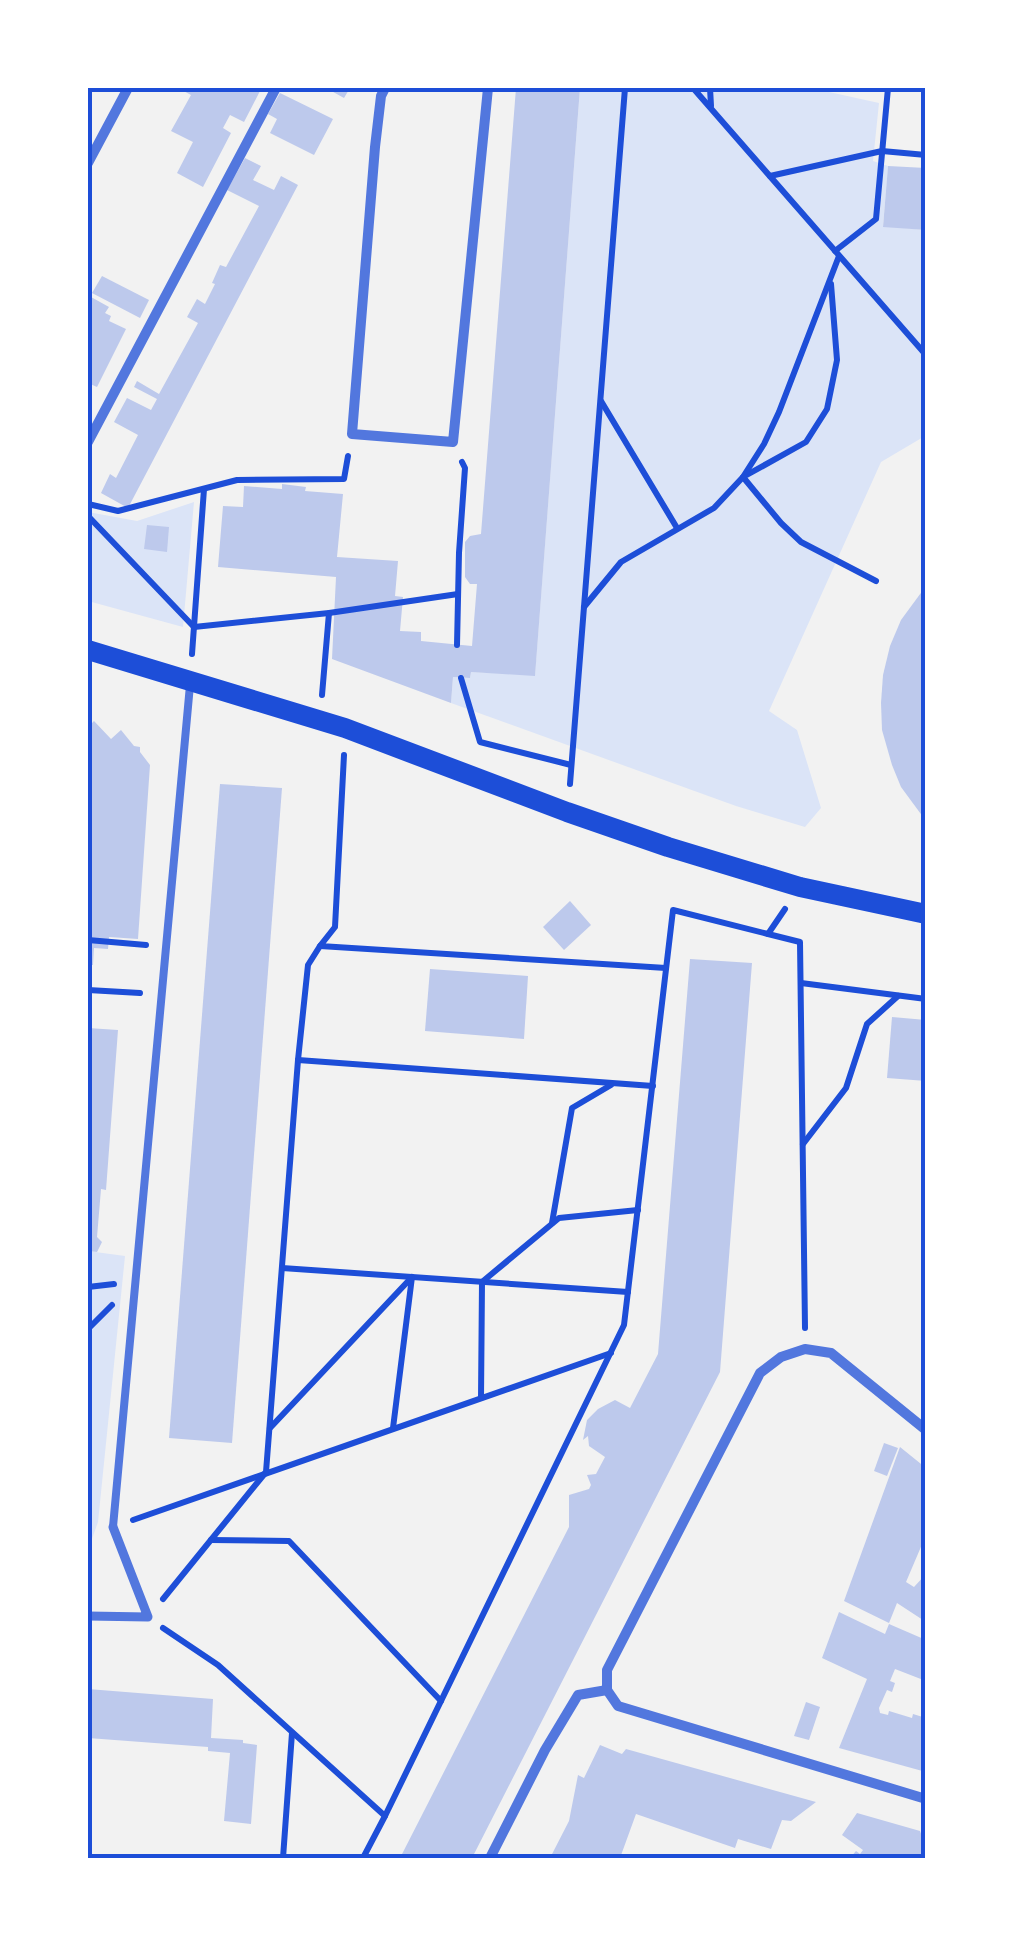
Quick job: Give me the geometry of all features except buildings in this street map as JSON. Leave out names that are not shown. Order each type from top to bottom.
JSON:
[{"type":"main road","points":[[88,650],[345,728],[668,847],[800,887],[926,914]]},
{"type":"street","points":[[88,163],[128,88]]},
{"type":"street","points":[[88,442],[276,88]]},
{"type":"street","points":[[385,88],[375,147],[352,434],[453,442],[488,88]]},
{"type":"street","points":[[926,1430],[831,1352],[805,1350],[781,1357],[760,1373],[608,1670],[608,1690],[618,1706],[926,1799]]},
{"type":"street","points":[[88,1616],[148,1618],[112,1526]]},
{"type":"street","points":[[490,1858],[578,1696],[608,1690]]},
{"type":"lane","points":[[112,1526],[190,680]]},
{"type":"path","points":[[568,812],[624,88]]},
{"type":"path","points":[[693,88],[926,355]]},
{"type":"path","points":[[710,88],[712,109]]},
{"type":"path","points":[[584,608],[620,562],[714,508],[743,477],[764,444],[780,412],[837,253],[876,218],[888,88]]},
{"type":"path","points":[[770,176],[882,151],[926,155]]},
{"type":"path","points":[[743,477],[806,442],[827,409],[837,360],[830,279]]},
{"type":"path","points":[[600,400],[678,528]]},
{"type":"path","points":[[88,504],[118,511],[237,480],[344,479],[352,434]]},
{"type":"path","points":[[453,442],[466,468],[458,644]]},
{"type":"path","points":[[743,477],[801,542],[876,580]]},
{"type":"path","points":[[190,680],[204,488]]},
{"type":"path","points":[[88,516],[194,627]]},
{"type":"path","points":[[194,627],[458,594]]},
{"type":"path","points":[[320,721],[329,613]]},
{"type":"path","points":[[461,678],[480,742],[571,765]]},
{"type":"path","points":[[345,728],[335,927],[308,965],[266,1472],[148,1618],[218,1665],[385,1816]]},
{"type":"path","points":[[768,934],[800,887]]},
{"type":"path","points":[[363,1858],[624,1325],[673,910],[800,942],[805,1350]]},
{"type":"path","points":[[88,940],[122,943]]},
{"type":"path","points":[[320,946],[666,968]]},
{"type":"path","points":[[800,983],[926,999]]},
{"type":"path","points":[[88,990],[162,994]]},
{"type":"path","points":[[803,1145],[846,1088],[867,1024],[898,996]]},
{"type":"path","points":[[298,1060],[652,1086]]},
{"type":"path","points":[[552,1224],[572,1108],[614,1083]]},
{"type":"path","points":[[481,1398],[482,1282],[560,1218],[638,1210]]},
{"type":"path","points":[[282,1268],[628,1292]]},
{"type":"path","points":[[393,1428],[412,1277]]},
{"type":"path","points":[[269,1429],[412,1277]]},
{"type":"path","points":[[112,1526],[611,1353]]},
{"type":"path","points":[[211,1540],[289,1541],[441,1700]]},
{"type":"path","points":[[282,1858],[292,1732]]},
{"type":"shaded area","points":[[580,88],[827,88],[829,92],[879,103],[873,161],[888,166],[883,226],[925,230],[925,436],[881,462],[769,711],[797,730],[821,808],[805,827],[451,703],[453,677],[470,678],[471,672],[535,675]]},
{"type":"shaded area","points":[[194,502],[183,627],[88,601],[88,512],[137,521]]},
{"type":"shaded area","points":[[88,1251],[125,1256],[98,1522],[88,1550]]}]
